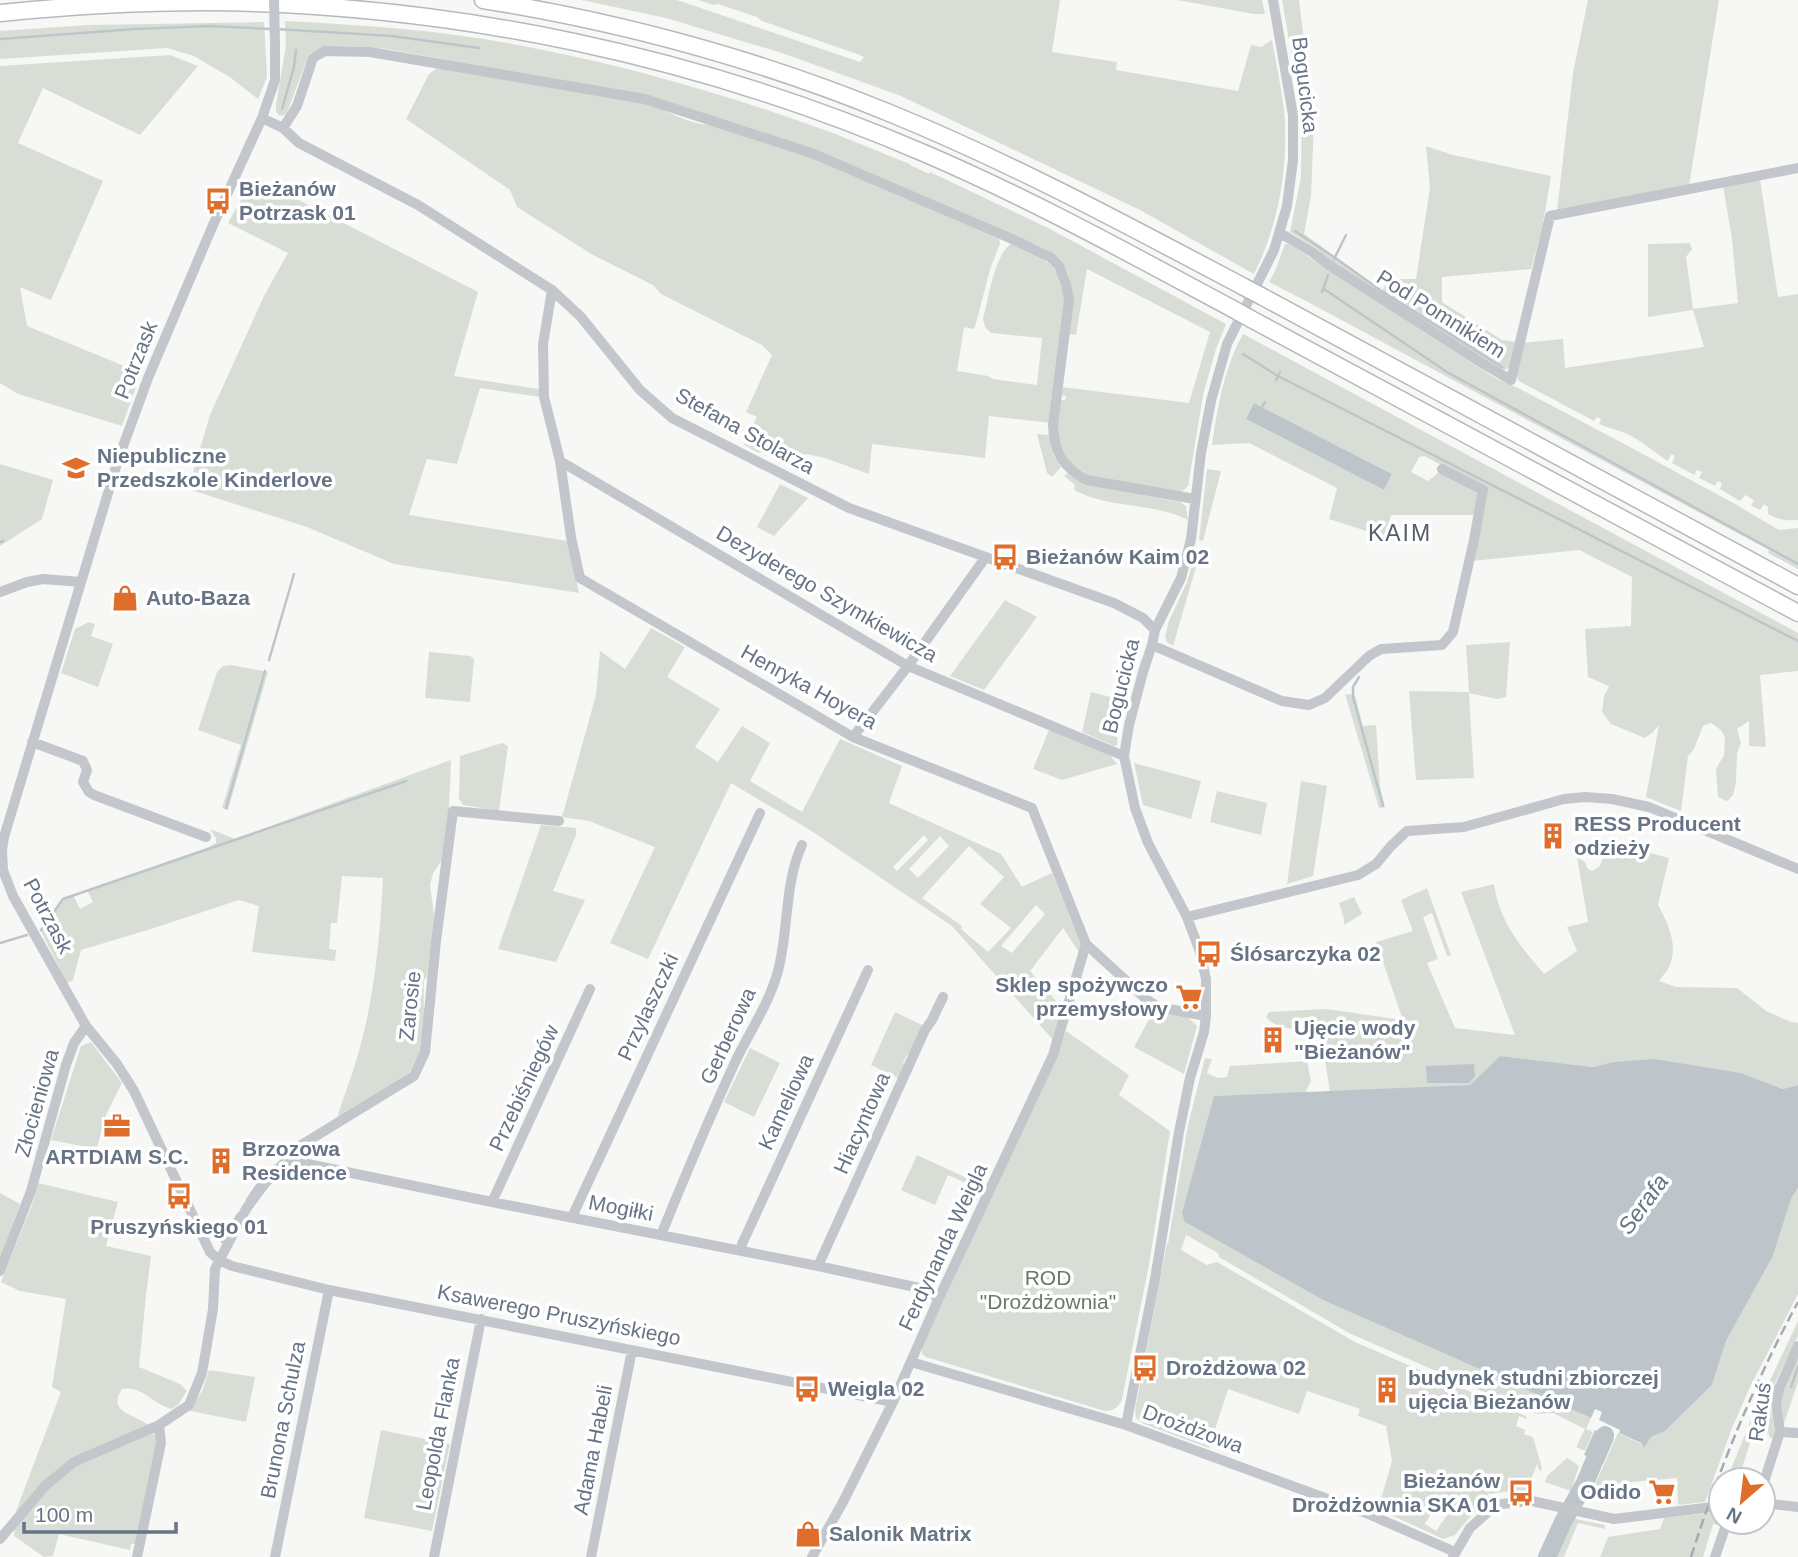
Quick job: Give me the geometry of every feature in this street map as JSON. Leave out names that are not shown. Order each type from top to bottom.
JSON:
[{"type":"highway","points":[[483,0],[564,15],[667,39],[754,64],[839,93],[964,145],[1030,175],[1263,297],[1798,586]]},
{"type":"highway","points":[[0,13],[60,7],[157,3],[263,3],[408,14],[567,40],[630,54],[792,102],[926,154],[1054,214],[1798,613]]},
{"type":"street","name":"Potrzask","points":[[219,1260],[210,1252],[134,1091],[86,1026],[13,896],[3,870],[3,840],[118,460],[148,378],[262,118],[275,80],[274,0]]},
{"type":"street","name":"Bogucicka","points":[[1126,1425],[1155,1279],[1179,1132],[1190,1078],[1204,1032],[1206,979],[1200,952],[1187,917],[1135,808],[1125,756],[1129,725],[1155,629],[1181,578],[1191,539],[1210,401],[1227,344],[1270,258],[1287,206],[1294,137],[1290,94],[1273,0]]},
{"type":"street","points":[[283,128],[297,106],[313,58],[325,51],[370,52],[645,99],[814,154],[1050,257],[1059,266],[1069,300],[1053,425],[1058,454],[1075,474],[1087,480],[1195,499]]},
{"type":"street","name":"Stefana Stolarza","points":[[262,118],[283,128],[299,143],[418,205],[552,290],[581,317],[640,390],[673,418],[849,508],[1114,603],[1143,618],[1155,629]]},
{"type":"street","name":"Pod Pomnikiem","points":[[1280,233],[1511,380],[1550,216],[1798,168]]},
{"type":"street","name":"Henryka Hoyera","points":[[552,290],[543,344],[544,397],[560,461],[570,537],[580,578],[853,737],[1032,808],[1086,944],[1158,1007],[1206,1016]]},
{"type":"street","name":"Dezyderego Szymkiewicza","points":[[560,461],[908,666],[1125,756]]},
{"type":"street","points":[[1152,645],[1282,701],[1309,705],[1325,698],[1369,656],[1381,649],[1442,645],[1453,632],[1475,540],[1483,490],[1443,470]]},
{"type":"street","points":[[853,737],[908,666],[985,558]]},
{"type":"street","points":[[0,592],[43,579],[81,582]]},
{"type":"street","points":[[32,742],[83,761],[87,770],[83,782],[94,795],[206,837]]},
{"type":"street","points":[[1187,917],[1358,875],[1376,864],[1403,834],[1412,830],[1474,825],[1564,799],[1585,797],[1612,799],[1655,808],[1798,869]]},
{"type":"street","name":"Zarosie","points":[[219,1260],[246,1209],[266,1182],[293,1161],[298,1147],[414,1076],[425,1052],[453,811],[559,821]]},
{"type":"street","name":"Przylaszczki","points":[[572,1217],[760,813]]},
{"type":"street","name":"Gerberowa","points":[[661,1235],[696,1150],[778,971],[794,863],[802,845]]},
{"type":"street","name":"Ferdynanda Weigla","points":[[812,1557],[893,1402],[1053,1055],[1086,944]]},
{"type":"street","name":"Kameliowa","points":[[741,1251],[868,970]]},
{"type":"street","name":"Przebiśniegów","points":[[492,1202],[590,989]]},
{"type":"street","name":"Hiacyntowa","points":[[818,1266],[925,1030],[943,997]]},
{"type":"street","name":"Złocieniowa","points":[[0,1271],[32,1191],[66,1065],[74,1043],[86,1026]]},
{"type":"street","name":"Mogiłki","points":[[293,1161],[818,1266],[925,1289],[939,1298]]},
{"type":"street","points":[[0,1539],[46,1486],[74,1462],[159,1425],[189,1405],[202,1373],[213,1309],[215,1269],[219,1260]]},
{"type":"street","name":"Ksawerego Pruszyńskiego","points":[[219,1260],[232,1266],[329,1290],[893,1402]]},
{"type":"street","name":"Brunona Schulza","points":[[275,1557],[329,1290]]},
{"type":"street","name":"Leopolda Flanka","points":[[434,1557],[481,1319]]},
{"type":"street","name":"Rakuś","points":[[1769,1466],[1780,1432],[1777,1397],[1798,1346]]},
{"type":"street","name":"Adama Habeli","points":[[591,1557],[632,1350]]},
{"type":"street","name":"Drożdżowa","points":[[911,1363],[1126,1425],[1366,1513],[1454,1555]]},
{"type":"street","points":[[137,1557],[161,1443],[159,1425]]},
{"type":"street","points":[[1780,1432],[1798,1433]]},
{"type":"street","points":[[1454,1555],[1470,1528],[1501,1504],[1532,1501],[1614,1519],[1707,1508]]},
{"type":"street","points":[[1777,1505],[1798,1507]]},
{"type":"street","points":[[1716,1557],[1723,1536]]},
{"type":"green space","points":[[582,0],[677,0],[860,62],[864,57],[860,55],[757,17],[698,0],[1060,0],[1052,52],[1117,62],[1116,70],[1238,91],[1251,45],[1261,47],[1272,40],[1283,101],[1285,152],[1276,215],[1263,255],[1254,274],[1140,210],[901,96],[785,54],[666,18]]},
{"type":"green space","points":[[1177,0],[1262,0],[1265,14],[1254,14]]},
{"type":"green space","points":[[1282,0],[1299,0],[1314,121],[1311,196],[1304,234],[1382,291],[1389,279],[1416,279],[1430,187],[1426,146],[1453,155],[1551,176],[1542,229],[1531,269],[1442,277],[1442,302],[1502,340],[1517,342],[1509,368],[1501,371],[1330,261],[1290,232],[1301,177],[1302,114]]},
{"type":"green space","points":[[1588,0],[1719,0],[1689,186],[1557,211],[1573,73]]},
{"type":"green space","points":[[285,21],[460,35],[594,61],[668,80],[743,102],[840,136],[929,174],[930,172],[1050,229],[1226,324],[1203,395],[1188,486],[1181,492],[1090,476],[1068,462],[1057,434],[1060,400],[1065,400],[1066,396],[1060,395],[1062,387],[1189,403],[1210,332],[1087,269],[1076,335],[1069,334],[1072,286],[1063,266],[1044,248],[881,178],[645,96],[387,49],[336,47],[309,54],[288,110],[285,115],[280,116],[276,112],[276,105],[286,45]]},
{"type":"green space","points":[[264,22],[267,77],[258,99],[231,78],[194,56],[167,48],[0,59],[0,31],[88,25]]},
{"type":"green space","points":[[170,55],[198,66],[140,135],[43,88],[18,143],[103,181],[51,300],[20,287],[27,326],[141,373],[122,426],[18,394],[0,383],[0,66]]},
{"type":"green space","points":[[437,68],[653,104],[690,121],[713,125],[813,157],[999,239],[1000,244],[991,266],[975,327],[964,327],[957,371],[1037,385],[1042,338],[991,333],[985,327],[983,319],[996,268],[1011,243],[1043,259],[1058,275],[1065,298],[1054,395],[1051,400],[1051,423],[989,416],[985,458],[872,444],[869,474],[825,458],[806,454],[795,456],[757,452],[744,445],[757,417],[746,412],[772,355],[762,345],[661,294],[653,285],[593,255],[517,207],[510,190],[406,119],[429,74]]},
{"type":"green space","points":[[254,177],[478,292],[454,376],[539,389],[541,397],[480,388],[457,464],[427,459],[409,515],[568,541],[579,593],[394,564],[307,527],[188,489],[210,415],[264,296],[288,253],[228,223]]},
{"type":"green space","points":[[1760,179],[1778,297],[1798,294],[1798,520],[1783,520],[1772,516],[1768,514],[1768,507],[1764,504],[1760,510],[1751,506],[1754,500],[1745,495],[1740,501],[1720,489],[1722,483],[1718,481],[1715,486],[1699,478],[1702,472],[1697,470],[1694,475],[1672,463],[1675,456],[1671,454],[1668,461],[1631,436],[1599,424],[1601,419],[1597,417],[1594,421],[1519,381],[1516,376],[1522,343],[1563,339],[1565,368],[1704,347],[1693,310],[1648,317],[1648,244],[1690,243],[1692,249],[1686,257],[1693,309],[1738,303],[1732,239],[1723,186]]},
{"type":"green space","points":[[1285,244],[1289,244],[1495,378],[1630,447],[1779,530],[1798,528],[1798,569],[1768,553],[1769,550],[1269,282]]},
{"type":"green space","points":[[1243,334],[1798,633],[1798,671],[1760,675],[1766,747],[1749,746],[1749,721],[1737,729],[1741,743],[1737,753],[1733,795],[1727,801],[1718,797],[1716,769],[1724,755],[1725,737],[1721,730],[1711,723],[1703,726],[1694,749],[1688,756],[1681,811],[1646,797],[1659,725],[1645,738],[1611,724],[1602,712],[1604,696],[1609,686],[1588,677],[1585,629],[1631,626],[1632,577],[1579,550],[1472,561],[1487,489],[1424,456],[1419,457],[1411,472],[1428,481],[1439,472],[1480,493],[1475,515],[1391,515],[1385,537],[1329,519],[1337,488],[1249,443],[1212,445],[1223,388]],"holes":[[[1254,403],[1392,474],[1384,490],[1246,419]]]},
{"type":"green space","points":[[1037,434],[1049,435],[1053,455],[1061,467],[1052,477],[1047,473]]},
{"type":"green space","points":[[0,464],[53,480],[42,519],[0,546]]},
{"type":"green space","points":[[1207,469],[1221,471],[1203,541],[1199,540]]},
{"type":"green space","points":[[1068,473],[1148,496],[1180,502],[1186,506],[1188,520],[1160,510],[1088,496],[1074,490],[1075,485],[1064,476]]},
{"type":"green space","points":[[780,484],[808,498],[774,536],[757,527]]},
{"type":"green space","points":[[1197,549],[1201,550],[1173,646],[1165,637]]},
{"type":"green space","points":[[1005,600],[1037,617],[984,690],[950,676]]},
{"type":"green space","points":[[89,622],[95,624],[91,636],[113,644],[98,687],[61,673],[75,629]]},
{"type":"green space","points":[[651,628],[685,647],[667,677],[720,709],[695,747],[718,762],[742,726],[770,743],[750,781],[802,812],[840,739],[902,766],[889,803],[1001,854],[1022,887],[1052,873],[1081,945],[1079,952],[1063,928],[1030,971],[1063,1009],[1054,1041],[952,926],[810,830],[731,783],[648,959],[610,943],[655,847],[589,821],[562,817],[596,695],[600,651],[625,669]],"holes":[[[924,835],[928,840],[897,871],[893,867]],[[940,836],[949,846],[918,878],[909,869]],[[969,846],[1004,877],[980,904],[1011,928],[988,952],[961,929],[962,926],[922,898]],[[1036,905],[1045,914],[1012,953],[1001,946]]]},
{"type":"green space","points":[[1510,642],[1506,697],[1497,699],[1469,693],[1474,778],[1416,780],[1409,691],[1469,692],[1466,645]]},
{"type":"green space","points":[[429,652],[470,656],[474,659],[470,702],[425,698]]},
{"type":"green space","points":[[223,666],[268,672],[228,810],[222,808],[241,745],[198,730],[217,672]]},
{"type":"green space","points":[[1091,692],[1126,701],[1118,729],[1117,745],[1082,732]]},
{"type":"green space","points":[[1345,694],[1355,695],[1363,726],[1376,725],[1380,786],[1385,807],[1379,808]]},
{"type":"green space","points":[[1049,730],[1110,755],[1117,764],[1062,780],[1033,769]]},
{"type":"green space","points":[[502,743],[508,746],[499,811],[463,805],[459,799],[460,756]]},
{"type":"green space","points":[[451,760],[443,859],[433,873],[430,885],[434,915],[427,977],[424,980],[424,1028],[420,1052],[409,1073],[337,1118],[365,1030],[373,987],[383,878],[342,876],[337,923],[331,923],[329,949],[336,950],[335,961],[252,952],[259,906],[239,900],[81,950],[73,980],[67,983],[41,931],[63,901],[73,895],[80,909],[93,902],[87,890],[216,843],[210,829],[235,839]]},
{"type":"green space","points":[[1134,763],[1201,781],[1191,819],[1143,805]]},
{"type":"green space","points":[[1301,781],[1327,786],[1313,876],[1287,884]]},
{"type":"green space","points":[[1217,791],[1267,803],[1261,835],[1210,822]]},
{"type":"green space","points":[[541,825],[576,828],[576,835],[553,891],[585,900],[556,962],[498,949]]},
{"type":"green space","points":[[1631,848],[1669,858],[1658,905],[1669,927],[1673,951],[1669,967],[1659,981],[1676,987],[1737,988],[1766,1011],[1798,1023],[1798,1085],[1784,1089],[1741,1073],[1614,1062],[1593,1067],[1500,1056],[1470,1085],[1330,1092],[1320,1028],[1283,1027],[1266,1017],[1269,1012],[1326,1009],[1403,1020],[1376,942],[1413,931],[1401,900],[1427,888],[1451,955],[1447,956],[1432,913],[1423,917],[1438,959],[1427,963],[1455,1028],[1515,1035],[1461,892],[1494,884],[1506,921],[1519,943],[1544,974],[1577,951],[1567,927],[1588,922],[1577,857],[1592,871],[1599,867],[1605,854],[1610,855],[1609,850],[1630,854]]},
{"type":"green space","points":[[1354,897],[1362,914],[1344,925],[1339,903]]},
{"type":"green space","points":[[1154,1010],[1188,1017],[1197,1026],[1184,1074],[1134,1047]]},
{"type":"green space","points":[[895,1012],[924,1026],[911,1055],[907,1055],[903,1063],[906,1066],[900,1079],[871,1065]]},
{"type":"green space","name":"ROD \"Drożdżownia\"","points":[[1066,1031],[1129,1075],[1119,1095],[1170,1131],[1149,1265],[1122,1399],[1116,1408],[1108,1411],[922,1354],[922,1347]]},
{"type":"green space","points":[[91,1042],[122,1083],[104,1119],[97,1149],[51,1140],[81,1046]]},
{"type":"green space","points":[[750,1048],[780,1063],[754,1117],[724,1102]]},
{"type":"green space","points":[[1205,1058],[1212,1059],[1207,1073],[1218,1078],[1227,1077],[1230,1066],[1307,1061],[1311,1081],[1305,1093],[1214,1096],[1325,1301],[1591,1418],[1586,1429],[1593,1432],[1585,1451],[1576,1447],[1585,1429],[1553,1413],[1530,1412],[1349,1333],[1186,1235],[1181,1250],[1207,1265],[1217,1262],[1355,1342],[1526,1416],[1527,1419],[1519,1416],[1516,1426],[1525,1430],[1524,1434],[1533,1437],[1542,1468],[1540,1472],[1537,1464],[1527,1491],[1487,1494],[1490,1501],[1470,1517],[1455,1535],[1443,1539],[1378,1509],[1392,1461],[1386,1426],[1358,1416],[1360,1409],[1307,1391],[1299,1414],[1228,1389],[1209,1448],[1144,1424],[1136,1418],[1135,1410],[1188,1125]],"holes":[[[1438,1495],[1452,1499],[1454,1505],[1436,1531],[1425,1524],[1441,1497]]]},
{"type":"green space","points":[[917,1155],[986,1187],[984,1191],[948,1175],[935,1205],[901,1190]]},
{"type":"green space","points":[[38,1183],[118,1202],[106,1246],[151,1256],[139,1367],[180,1384],[187,1391],[172,1409],[136,1390],[122,1389],[118,1397],[120,1408],[148,1425],[157,1440],[135,1544],[131,1544],[130,1550],[59,1534],[53,1556],[44,1557],[14,1536],[16,1511],[61,1392],[52,1387],[66,1299],[20,1291],[1,1282]]},
{"type":"green space","points":[[1798,1188],[1798,1294],[1750,1387],[1718,1466],[1707,1466],[1705,1502],[1678,1505],[1677,1478],[1610,1484],[1594,1496],[1587,1497],[1618,1433],[1644,1448],[1651,1437],[1665,1431],[1712,1385],[1726,1341],[1773,1256],[1791,1199]]},
{"type":"green space","points":[[0,1193],[20,1204],[0,1260]]},
{"type":"green space","points":[[1798,1321],[1798,1336],[1776,1381],[1771,1400],[1756,1410]]},
{"type":"green space","points":[[1798,1355],[1798,1382],[1783,1426],[1778,1403]]},
{"type":"green space","points":[[209,1370],[255,1377],[246,1422],[190,1411],[203,1389]]},
{"type":"green space","points":[[1770,1403],[1774,1439],[1759,1429],[1755,1438],[1752,1437],[1743,1466],[1732,1466],[1753,1415]]},
{"type":"green space","points":[[381,1430],[450,1444],[432,1531],[364,1518]]},
{"type":"green space","points":[[1567,1458],[1579,1466],[1571,1491],[1545,1482],[1547,1476]]},
{"type":"green space","points":[[1707,1513],[1707,1536],[1709,1536],[1703,1557],[1600,1557],[1608,1537],[1660,1529],[1664,1518]]},
{"type":"green space","points":[[1556,1515],[1605,1525],[1605,1529],[1578,1523],[1564,1557],[1539,1557]]},
{"type":"water","points":[[1254,403],[1392,474],[1384,490],[1246,419]]},
{"type":"water","points":[[1500,1056],[1593,1067],[1614,1062],[1654,1059],[1741,1073],[1783,1089],[1798,1085],[1798,1188],[1791,1199],[1773,1256],[1726,1341],[1712,1385],[1665,1431],[1651,1437],[1644,1448],[1641,1443],[1599,1420],[1602,1412],[1595,1409],[1591,1418],[1325,1301],[1185,1222],[1182,1213],[1214,1096],[1470,1085]]},
{"type":"water","points":[[1474,1064],[1475,1076],[1469,1083],[1427,1083],[1426,1066]]},
{"type":"water","points":[[1595,1430],[1614,1439],[1603,1464],[1584,1455]]},
{"type":"waterway","points":[[0,39],[210,26],[270,29]]},
{"type":"waterway","points":[[276,29],[392,36],[479,48]]},
{"type":"waterway","points":[[282,109],[296,50]]},
{"type":"waterway","points":[[1295,231],[1383,292],[1502,367]]},
{"type":"waterway","points":[[1334,259],[1346,235]]},
{"type":"waterway","points":[[1322,292],[1328,275]]},
{"type":"waterway","points":[[1324,289],[1447,372],[1798,564]]},
{"type":"waterway","points":[[1243,354],[1278,376],[1798,641]]},
{"type":"waterway","points":[[1276,380],[1280,372]]},
{"type":"waterway","points":[[1262,407],[1265,402]]},
{"type":"waterway","points":[[269,660],[294,574]]},
{"type":"waterway","points":[[226,808],[265,671]]},
{"type":"waterway","points":[[1359,677],[1353,687],[1353,697],[1383,806]]},
{"type":"waterway","points":[[41,930],[63,899],[406,781]]},
{"type":"waterway","points":[[0,943],[27,935]]},
{"type":"waterway","points":[[264,1177],[284,1158]]},
{"type":"waterway","points":[[247,1200],[259,1182]]},
{"type":"waterway","points":[[222,1242],[238,1214]]},
{"type":"waterway","points":[[1791,1387],[1798,1367]]},
{"type":"waterway","name":"Serafa","points":[[1547,1557],[1585,1483],[1605,1435]]},
{"type":"railway","points":[[1691,1557],[1738,1427],[1798,1302]]},
{"type":"place","name":"Bieżanów Potrzask 01","points":[[218,201]]},
{"type":"place","name":"Niepubliczne Przedszkole Kinderlove","points":[[76,468]]},
{"type":"place","name":"Bieżanów Kaim 02","points":[[1005,557]]},
{"type":"place","name":"Auto-Baza","points":[[125,598]]},
{"type":"place","name":"RESS Producent odzieży","points":[[1553,836]]},
{"type":"place","name":"Ślósarczyka 02","points":[[1209,954]]},
{"type":"place","name":"Sklep spożywczo przemysłowy","points":[[1189,997]]},
{"type":"place","name":"Ujęcie wody \"Bieżanów\"","points":[[1273,1040]]},
{"type":"place","name":"ARTDIAM S.C.","points":[[117,1126]]},
{"type":"place","name":"Brzozowa Residence","points":[[221,1161]]},
{"type":"place","name":"Pruszyńskiego 01","points":[[179,1196]]},
{"type":"place","name":"Drożdżowa 02","points":[[1145,1368]]},
{"type":"place","name":"Weigla 02","points":[[807,1389]]},
{"type":"place","name":"budynek studni zbiorczej ujęcia Bieżanów","points":[[1387,1390]]},
{"type":"place","name":"Odido","points":[[1662,1492]]},
{"type":"place","name":"Bieżanów Drożdżownia SKA 01","points":[[1521,1493]]},
{"type":"place","name":"Salonik Matrix","points":[[808,1534]]},
{"type":"district","name":"KAIM","points":[[1400,533]]}]
